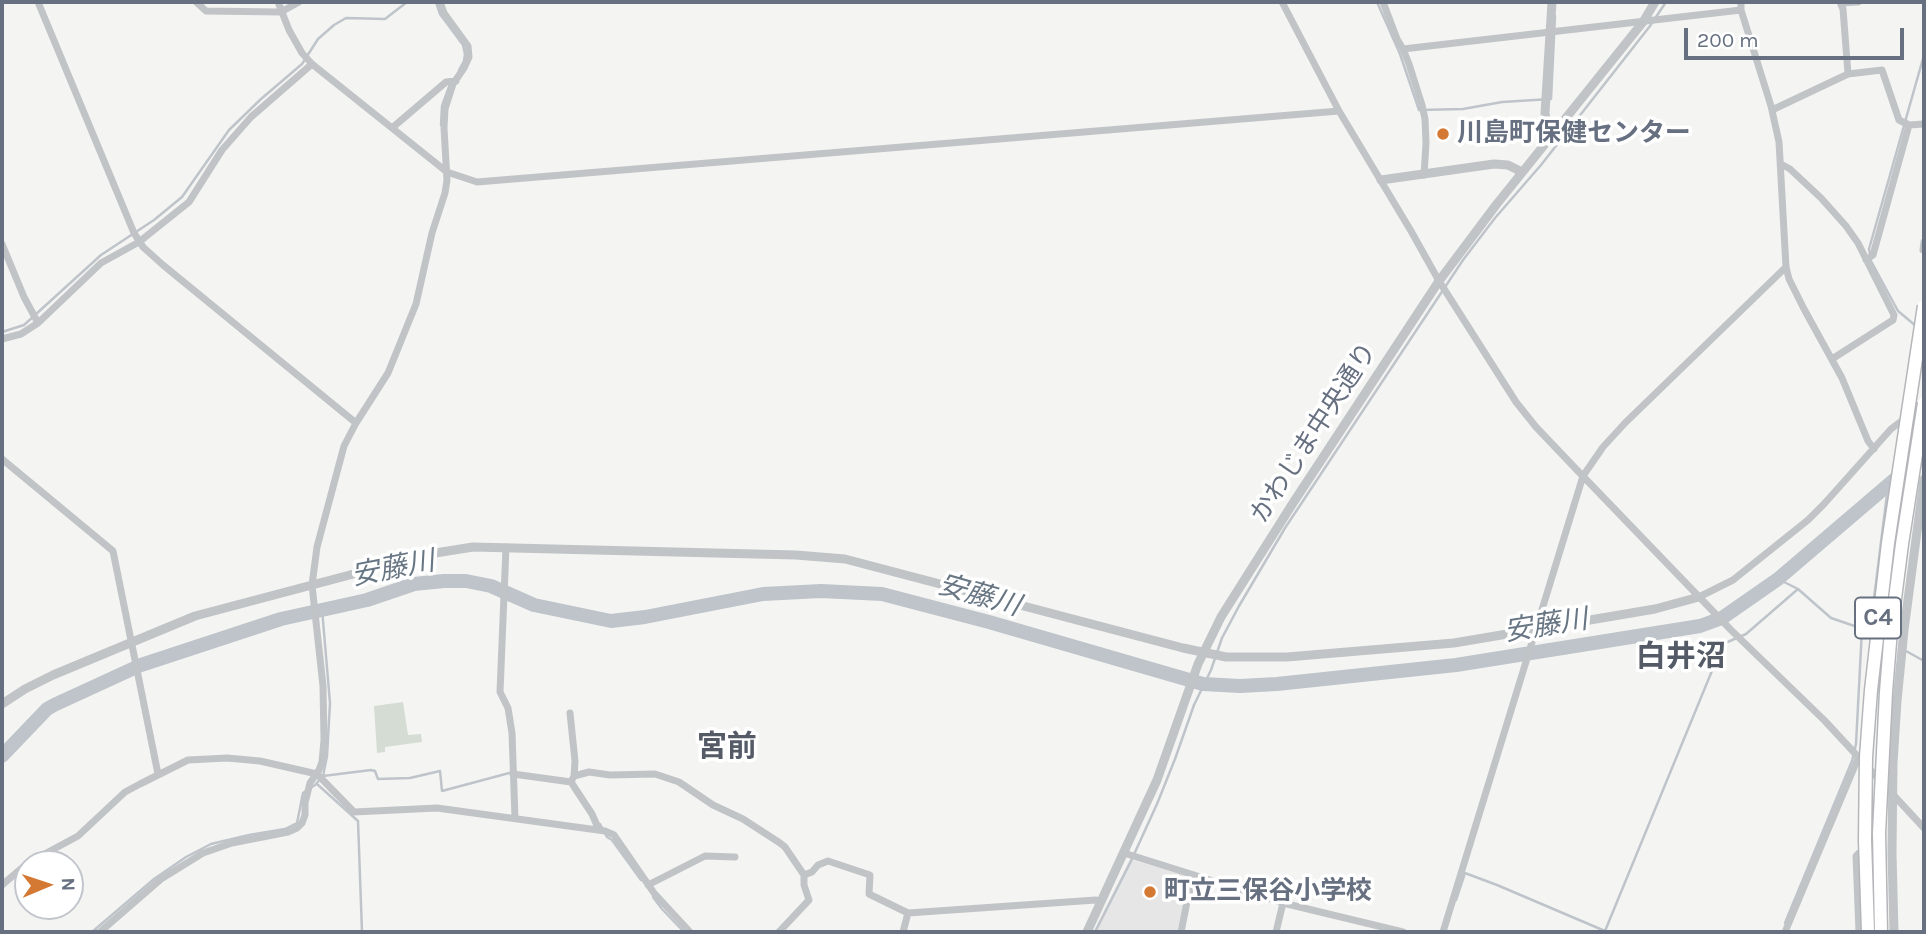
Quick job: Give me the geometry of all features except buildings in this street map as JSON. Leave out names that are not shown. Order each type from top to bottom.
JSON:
[{"type":"highway","name":"C4","points":[[1868,932],[1867,757],[1871,690],[1888,543],[1924,306]]},
{"type":"highway","name":"C4","points":[[1881,932],[1879,833],[1885,692],[1902,544],[1924,404]]},
{"type":"street","points":[[38,2],[139,242],[149,254],[356,424]]},
{"type":"street","points":[[196,2],[206,11],[281,12],[299,2]]},
{"type":"street","points":[[278,2],[297,45],[312,64],[447,172],[470,181],[484,182],[1339,111]]},
{"type":"street","points":[[100,932],[162,879],[203,853],[288,832],[302,823],[305,815],[310,783],[322,762],[325,716],[312,585],[317,547],[344,446],[388,373],[419,293],[432,233],[445,193],[445,109],[469,57],[468,46],[444,13],[440,2]]},
{"type":"street","points":[[1282,2],[1339,111],[1439,281],[1516,402],[1536,427],[1699,597],[1859,756],[1924,828]]},
{"type":"street","points":[[1383,2],[1422,105],[1426,143],[1424,175]]},
{"type":"street","points":[[1552,2],[1545,113],[1547,125],[1554,132]]},
{"type":"street","name":"かわじま中央通り","points":[[1087,932],[1157,780],[1197,667],[1221,617],[1439,281],[1554,132],[1650,20],[1655,2]]},
{"type":"street","points":[[1849,74],[1843,9],[1840,2],[1858,2]]},
{"type":"street","points":[[1403,49],[1650,20],[1741,6],[1779,142],[1782,220],[1789,279],[1842,378],[1868,441],[1874,449]]},
{"type":"street","points":[[2,340],[21,334],[38,323],[101,263],[139,242],[189,202],[222,150],[251,117],[312,64]]},
{"type":"street","points":[[1772,110],[1849,74],[1882,70],[1899,120],[1909,125],[1924,124]]},
{"type":"street","points":[[392,128],[446,82],[456,81]]},
{"type":"street","points":[[1866,260],[1873,255],[1909,125]]},
{"type":"street","points":[[1381,180],[1494,164],[1508,165],[1522,173]]},
{"type":"street","points":[[1781,164],[1821,198],[1858,243],[1894,315],[1894,320],[1832,359]]},
{"type":"street","points":[[2,244],[38,323]]},
{"type":"street","points":[[1443,932],[1583,476],[1603,447],[1625,423],[1786,267]]},
{"type":"street","points":[[2,704],[44,680],[134,648],[195,616],[450,550],[473,547],[796,555],[845,559],[1226,657],[1338,654],[1454,643],[1655,609],[1699,597],[1733,580],[1799,528],[1891,429],[1924,404]]},
{"type":"street","points":[[2,459],[113,551],[158,774]]},
{"type":"street","points":[[1894,932],[1892,853],[1897,701],[1924,479]]},
{"type":"street","points":[[506,547],[500,692],[508,708],[512,733],[515,818]]},
{"type":"street","points":[[570,713],[575,761],[573,779],[599,830]]},
{"type":"street","points":[[1785,932],[1859,756]]},
{"type":"street","points":[[2,884],[28,863],[78,835],[125,792],[188,760],[227,758],[260,761],[317,774],[354,812],[437,808],[599,830],[614,835],[666,908],[690,932]]},
{"type":"street","points":[[513,774],[573,779],[589,772],[610,775],[655,774],[679,782],[713,805],[743,819],[785,847],[804,875],[809,900],[779,932]]},
{"type":"street","points":[[1124,853],[1283,903],[1403,932]]},
{"type":"street","points":[[1859,932],[1856,856],[1859,853],[1892,853]]},
{"type":"street","points":[[648,885],[705,856],[735,858]]},
{"type":"street","points":[[804,875],[828,861],[847,866],[870,875],[869,894],[908,913],[1096,900],[1101,902]]},
{"type":"street","points":[[1181,932],[1195,875]]},
{"type":"street","points":[[1276,932],[1283,903]]},
{"type":"street","points":[[903,932],[908,913]]},
{"type":"shaded area","points":[[403,702],[408,735],[421,734],[422,742],[385,747],[385,752],[377,753],[374,706]]},
{"type":"shaded area","name":"町立三保谷小学校","points":[[1130,859],[1189,877],[1177,932],[1093,932]]},
{"type":"waterway","points":[[2,332],[24,325],[101,255],[154,220],[182,197],[229,130],[302,64],[318,39],[334,25],[346,18],[385,19],[407,2]]},
{"type":"waterway","points":[[436,2],[440,14],[463,45],[464,61],[459,70]]},
{"type":"waterway","points":[[1377,2],[1400,54],[1419,110],[1463,109],[1502,102],[1551,99],[1555,16]]},
{"type":"waterway","points":[[1095,932],[1157,804],[1222,638],[1285,528],[1463,260],[1541,165],[1666,2]]},
{"type":"waterway","points":[[1870,254],[1869,249],[1924,55]]},
{"type":"waterway","points":[[441,125],[442,106],[450,84]]},
{"type":"waterway","points":[[1871,261],[1898,311],[1916,326]]},
{"type":"waterway","name":"安藤川","points":[[2,756],[47,709],[141,665],[281,619],[367,600],[414,584],[444,581],[466,581],[491,586],[534,605],[611,621],[763,594],[821,591],[882,594],[1203,684],[1277,684],[1456,665],[1700,626],[1722,618],[1778,579],[1924,456]]},
{"type":"waterway","points":[[1870,631],[1888,486]]},
{"type":"waterway","points":[[1778,579],[1798,589],[1831,618],[1872,632]]},
{"type":"waterway","points":[[1456,900],[1465,873],[1605,931],[1723,644],[1746,634],[1798,589]]},
{"type":"waterway","points":[[92,932],[154,879],[186,857],[211,844],[285,829],[297,823],[303,793],[323,776],[327,756],[330,703],[322,609]]},
{"type":"waterway","points":[[1785,923],[1852,761],[1856,744],[1862,629]]},
{"type":"waterway","points":[[1906,651],[1924,661]]},
{"type":"waterway","points":[[323,776],[371,770],[375,771],[378,779],[410,778],[440,771],[442,791],[513,772]]},
{"type":"waterway","points":[[317,784],[358,821],[362,932]]},
{"type":"waterway","points":[[600,824],[641,880]]},
{"type":"waterway","points":[[653,897],[684,932]]},
{"type":"place","name":"川島町保健センター","points":[[1443,134]]},
{"type":"place","name":"町立三保谷小学校","points":[[1150,892]]},
{"type":"district","name":"白井沼","points":[[1681,657]]},
{"type":"district","name":"宮前","points":[[727,747]]}]
